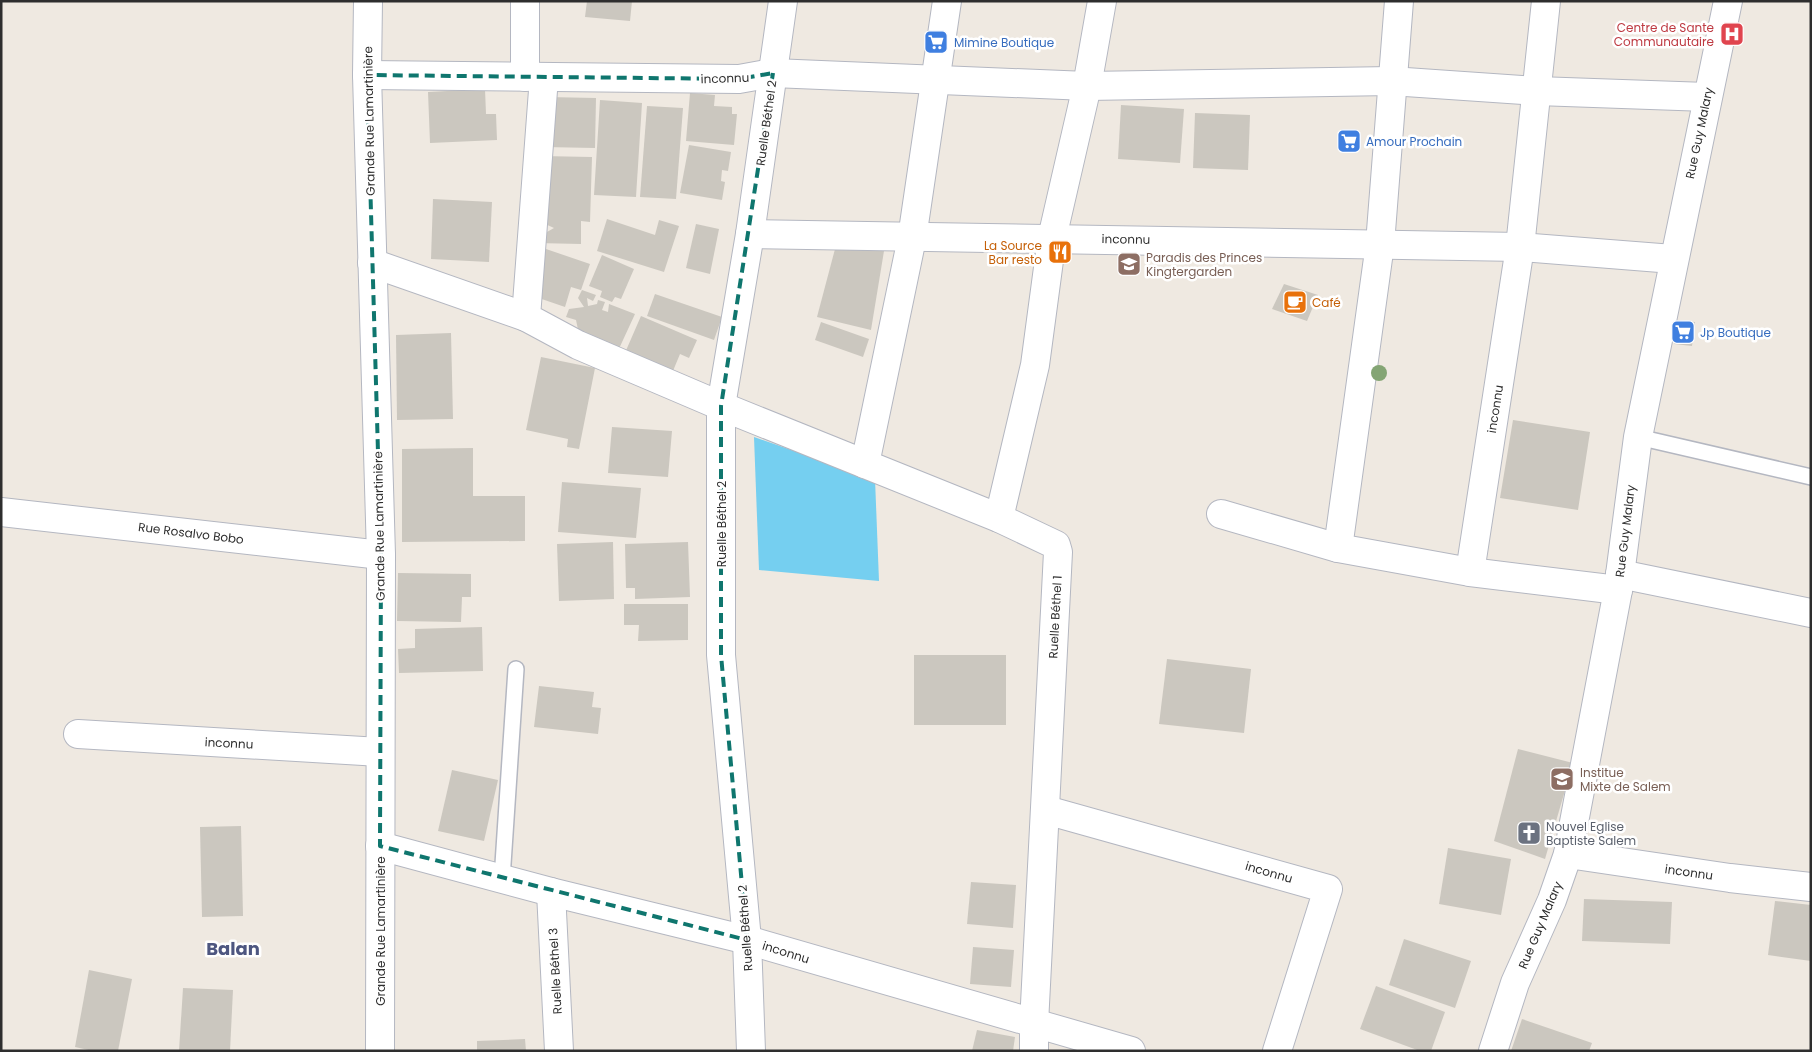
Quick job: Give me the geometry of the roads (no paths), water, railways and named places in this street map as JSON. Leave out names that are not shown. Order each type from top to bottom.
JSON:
[{"type":"street","name":"Grande Rue Lamartinière","points":[[368,1],[367,75],[381,555],[380,1051]]},
{"type":"street","points":[[525,1],[535,77],[526,317]]},
{"type":"street","name":"Ruelle Béthel 2","points":[[751,1051],[747,940],[721,655],[721,406],[750,234],[783,1]]},
{"type":"street","points":[[865,464],[912,238],[947,1]]},
{"type":"street","points":[[999,518],[1035,365],[1052,238],[1087,86],[1102,1]]},
{"type":"street","points":[[1338,548],[1380,244],[1399,1]]},
{"type":"street","name":"inconnu","points":[[1470,572],[1520,247],[1546,1]]},
{"type":"street","name":"Rue Guy Malary","points":[[1493,1051],[1515,983],[1552,900],[1568,854],[1619,582],[1638,437],[1673,259],[1728,1]]},
{"type":"street","name":"inconnu","points":[[367,75],[739,79],[773,73],[1087,86],[1392,81],[1537,91],[1707,97]]},
{"type":"street","name":"inconnu","points":[[750,234],[1520,247],[1673,259]]},
{"type":"street","points":[[372,263],[526,317],[578,345],[721,406]]},
{"type":"street","name":"Ruelle Béthel 1","points":[[721,406],[999,518],[1050,541],[1056,546],[1058,552],[1034,1051]]},
{"type":"street","name":"Rue Rosalvo Bobo","points":[[1,512],[381,555]]},
{"type":"street","points":[[1221,514],[1338,548],[1470,572],[1619,582],[1811,613]]},
{"type":"street","name":"inconnu","points":[[78,734],[380,752]]},
{"type":"street","name":"inconnu","points":[[1046,810],[1328,889],[1277,1051]]},
{"type":"street","name":"inconnu","points":[[380,846],[551,892],[747,940],[1131,1051]]},
{"type":"street","name":"inconnu","points":[[1568,854],[1730,878],[1811,887]]},
{"type":"street","name":"Ruelle Béthel 3","points":[[551,892],[559,1051]]},
{"type":"lane","points":[[1638,437],[1811,477]]},
{"type":"lane","points":[[502,879],[516,669]]},
{"type":"water","points":[[754,437],[875,479],[879,581],[759,570]]},
{"type":"place","name":"Centre de Sante Communautaire","points":[[1732,34]]},
{"type":"place","name":"Mimine Boutique","points":[[936,42]]},
{"type":"place","name":"Amour Prochain","points":[[1349,141]]},
{"type":"place","name":"La Source Bar resto","points":[[1060,252]]},
{"type":"place","name":"Paradis des Princes Kingtergarden","points":[[1129,264]]},
{"type":"place","name":"Café","points":[[1295,302]]},
{"type":"place","name":"Jp Boutique","points":[[1683,332]]},
{"type":"place","name":"Institue Mixte de Salem","points":[[1562,779]]},
{"type":"place","name":"Nouvel Eglise Baptiste Salem","points":[[1529,833]]},
{"type":"district","name":"Balan","points":[[233,948]]}]
